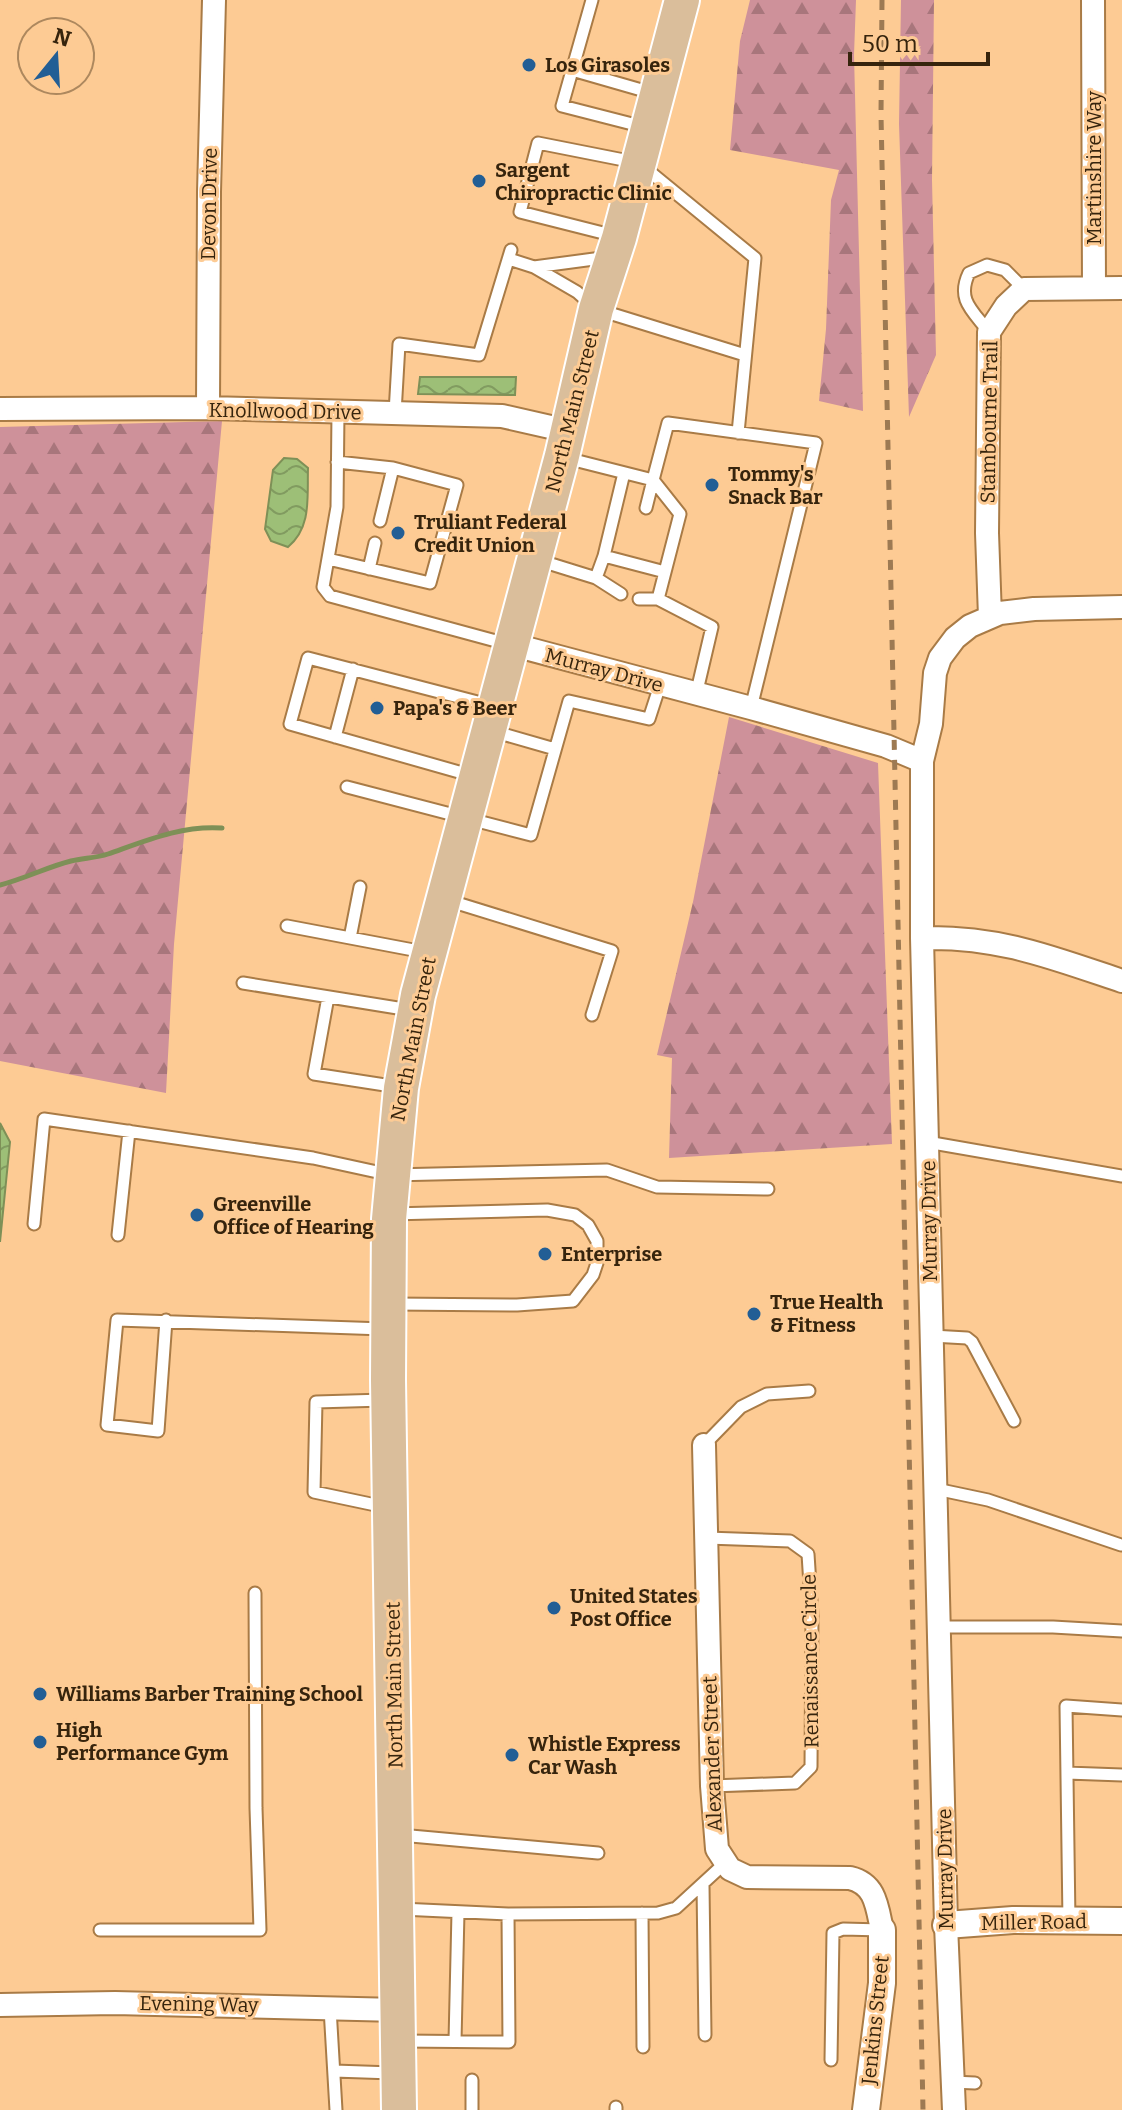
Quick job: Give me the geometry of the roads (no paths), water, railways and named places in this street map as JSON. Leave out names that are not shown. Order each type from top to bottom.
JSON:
[{"type":"main road","name":"North Main Street","points":[[399,2110],[388,1317],[391,1175],[401,1088],[428,953],[565,444],[596,309],[616,247],[682,0]]},
{"type":"street","name":"Devon Drive","points":[[208,408],[214,0]]},
{"type":"street","name":"Martinshire Way","points":[[1093,0],[1094,288]]},
{"type":"street","points":[[1024,289],[1122,288]]},
{"type":"street","name":"Stambourne Trail","points":[[990,617],[987,533],[989,332],[1006,306],[1024,289]]},
{"type":"street","name":"Knollwood Drive","points":[[0,409],[208,408],[502,416],[565,444]]},
{"type":"street","points":[[922,761],[931,724],[935,673],[940,658],[962,632],[1000,613],[1122,607]]},
{"type":"street","name":"Murray Drive","points":[[510,644],[886,746],[922,761],[922,938],[946,1925],[954,2110]]},
{"type":"street","points":[[922,938],[961,937],[1026,949],[1122,981]]},
{"type":"street","name":"Alexander Street","points":[[704,1445],[713,1829],[724,1864]]},
{"type":"street","points":[[724,1864],[747,1877],[850,1878],[862,1881],[869,1887],[876,1903],[882,1930]]},
{"type":"street","name":"Miller Road","points":[[946,1925],[1013,1920],[1122,1921]]},
{"type":"street","name":"Jenkins Street","points":[[866,2110],[882,1983],[882,1930]]},
{"type":"street","name":"Evening Way","points":[[0,2005],[115,2003],[330,2008],[398,2041]]},
{"type":"lane","points":[[592,0],[562,106],[648,128]]},
{"type":"lane","points":[[572,70],[657,94]]},
{"type":"lane","points":[[616,247],[520,212],[538,143],[639,163],[755,258],[738,433]]},
{"type":"lane","points":[[534,267],[616,247]]},
{"type":"lane","points":[[395,413],[399,344],[479,355],[510,254],[577,292],[596,309],[745,355]]},
{"type":"lane","points":[[989,332],[964,299],[962,288],[969,273],[987,265],[1005,270],[1024,289]]},
{"type":"lane","points":[[338,412],[337,507],[323,587],[330,596],[510,644]]},
{"type":"lane","points":[[646,508],[668,423],[816,443],[751,708]]},
{"type":"lane","points":[[565,444],[624,473],[653,480],[680,514],[658,599]]},
{"type":"lane","points":[[328,559],[430,583],[457,485],[393,468],[337,462]]},
{"type":"lane","points":[[380,521],[393,468]]},
{"type":"lane","points":[[596,578],[624,473]]},
{"type":"lane","points":[[369,569],[375,543]]},
{"type":"lane","points":[[632,564],[636,550]]},
{"type":"lane","points":[[604,556],[665,572]]},
{"type":"lane","points":[[534,558],[622,589]]},
{"type":"lane","points":[[642,595],[658,599],[712,627],[696,695]]},
{"type":"lane","points":[[475,777],[290,724],[308,658],[353,669],[490,718],[555,749]]},
{"type":"lane","points":[[335,737],[353,669]]},
{"type":"lane","points":[[347,787],[531,835],[569,701],[649,719],[660,685]]},
{"type":"lane","points":[[350,938],[360,887]]},
{"type":"lane","points":[[443,898],[612,951],[592,1015]]},
{"type":"lane","points":[[287,926],[428,953]]},
{"type":"lane","points":[[243,983],[415,1011]]},
{"type":"lane","points":[[328,997],[314,1074],[401,1088]]},
{"type":"lane","points":[[34,1224],[44,1119],[313,1158],[391,1175],[607,1170],[657,1187],[768,1189]]},
{"type":"lane","points":[[118,1235],[129,1131]]},
{"type":"lane","points":[[927,1142],[1122,1176]]},
{"type":"lane","points":[[166,1320],[158,1431],[107,1425],[117,1320],[388,1317],[573,1301],[593,1275],[597,1263],[597,1241],[588,1225],[575,1215],[547,1210],[389,1214]]},
{"type":"lane","points":[[932,1336],[967,1338],[972,1342],[1014,1421]]},
{"type":"lane","points":[[704,1445],[741,1407],[754,1400],[767,1394],[809,1391]]},
{"type":"lane","points":[[389,1400],[316,1402],[314,1492],[391,1508]]},
{"type":"lane","points":[[936,1489],[988,1500],[1121,1545]]},
{"type":"lane","name":"Renaissance Circle","points":[[707,1538],[790,1541],[808,1554],[812,1616],[811,1767],[795,1783],[712,1786]]},
{"type":"lane","points":[[100,1930],[260,1930],[255,1593]]},
{"type":"lane","points":[[939,1627],[1053,1627],[1122,1631]]},
{"type":"lane","points":[[1069,1921],[1066,1706],[1122,1710]]},
{"type":"lane","points":[[1067,1773],[1122,1775]]},
{"type":"lane","points":[[396,1835],[598,1853]]},
{"type":"lane","points":[[397,1909],[508,1914],[658,1913],[676,1908],[724,1864]]},
{"type":"lane","points":[[703,1885],[705,2035]]},
{"type":"lane","points":[[455,2041],[458,1912]]},
{"type":"lane","points":[[642,1913],[643,2047]]},
{"type":"lane","points":[[334,2071],[398,2041],[509,2042],[508,1914]]},
{"type":"lane","points":[[831,2060],[833,1933],[843,1929],[882,1930]]},
{"type":"lane","points":[[330,2008],[336,2110]]},
{"type":"lane","points":[[472,2080],[472,2110]]},
{"type":"lane","points":[[952,2082],[975,2083]]},
{"type":"water","points":[[420,377],[516,377],[515,395],[418,394]]},
{"type":"water","points":[[284,458],[297,459],[308,468],[305,521],[288,547],[271,541],[265,529],[273,470]]},
{"type":"water","points":[[0,1123],[10,1142],[0,1242]]},
{"type":"waterway","points":[[0,885],[164,835],[193,829],[222,828]]},
{"type":"railway","points":[[882,0],[881,115],[923,2110]]},
{"type":"place","name":"Los Girasoles","points":[[529,65]]},
{"type":"place","name":"Sargent Chiropractic Clinic","points":[[479,181]]},
{"type":"place","name":"Tommy's Snack Bar","points":[[712,485]]},
{"type":"place","name":"Truliant Federal Credit Union","points":[[398,533]]},
{"type":"place","name":"Papa's & Beer","points":[[377,708]]},
{"type":"place","name":"Greenville Office of Hearing","points":[[197,1215]]},
{"type":"place","name":"Enterprise","points":[[545,1254]]},
{"type":"place","name":"True Health & Fitness","points":[[754,1314]]},
{"type":"place","name":"United States Post Office","points":[[554,1608]]},
{"type":"place","name":"Williams Barber Training School","points":[[40,1694]]},
{"type":"place","name":"High Performance Gym","points":[[40,1742]]},
{"type":"place","name":"Whistle Express Car Wash","points":[[512,1755]]}]
